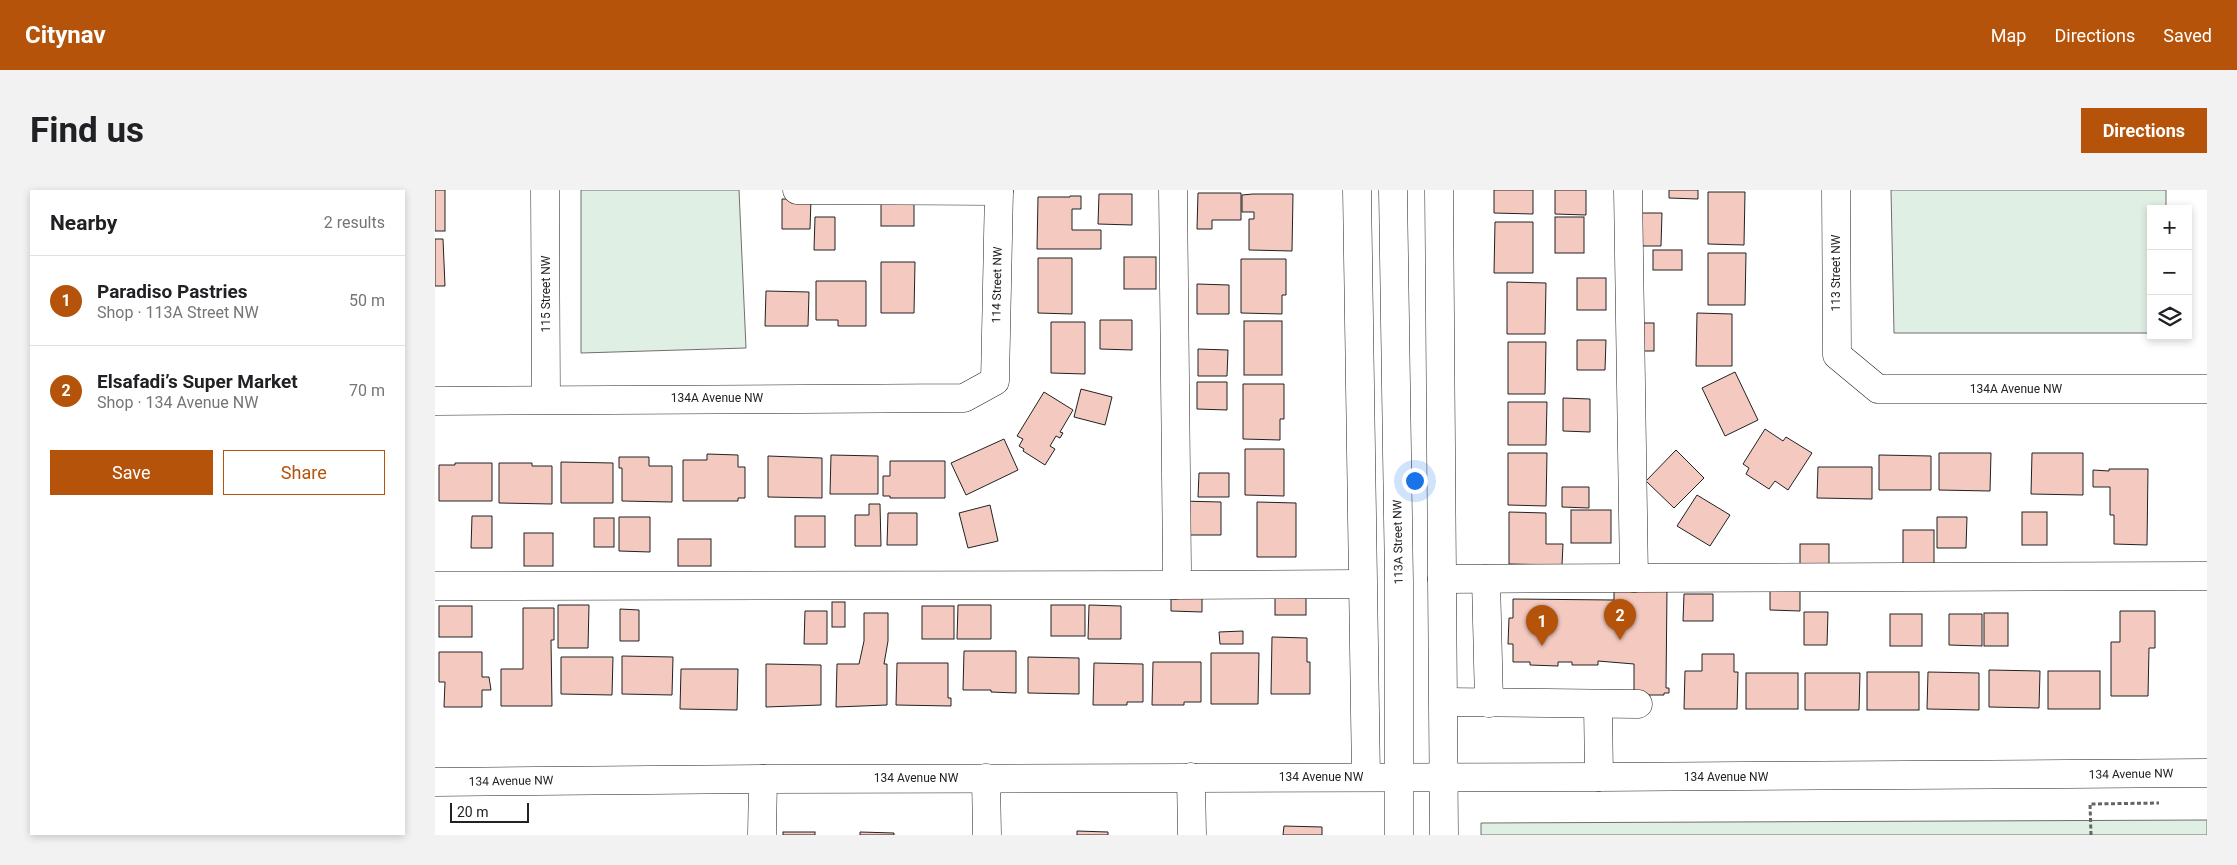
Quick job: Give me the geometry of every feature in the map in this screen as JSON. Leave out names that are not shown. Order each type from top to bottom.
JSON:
[{"type":"street","name":"115 Street NW","points":[[545,190],[546,398]]},
{"type":"street","points":[[797,190],[999,190]]},
{"type":"street","name":"114 Street NW","points":[[995,381],[999,190]]},
{"type":"street","points":[[1173,190],[1177,558],[1175,585]]},
{"type":"street","points":[[1357,190],[1366,777]]},
{"type":"street","name":"113A Street NW","points":[[1393,190],[1399,582],[1397,776],[1399,835]]},
{"type":"street","points":[[1439,190],[1444,835]]},
{"type":"street","points":[[1628,190],[1634,578]]},
{"type":"street","name":"113 Street NW","points":[[1836,190],[1837,355]]},
{"type":"street","name":"134A Avenue NW","points":[[1837,355],[1878,389],[2207,389]]},
{"type":"street","name":"134A Avenue NW","points":[[435,401],[546,398],[964,398],[995,381]]},
{"type":"street","points":[[1442,579],[2207,576]]},
{"type":"street","points":[[1486,579],[1489,703]]},
{"type":"street","points":[[435,586],[1362,584]]},
{"type":"street","points":[[1444,702],[1638,704]]},
{"type":"street","points":[[1598,705],[1599,777]]},
{"type":"street","name":"134 Avenue NW","points":[[435,782],[2207,773]]},
{"type":"street","points":[[1191,777],[1192,835]]},
{"type":"street","points":[[986,778],[987,835]]},
{"type":"street","points":[[762,835],[763,779]]},
{"type":"path","points":[[2091,835],[2090,804],[2168,803]]},
{"type":"green space","points":[[581,190],[739,190],[746,348],[581,353]]},
{"type":"green space","points":[[1891,190],[2166,190],[2166,205],[2147,205],[2147,333],[1894,333]]},
{"type":"green space","points":[[2207,820],[2207,835],[1481,835],[1481,823]]},
{"type":"building","points":[[435,190],[445,190],[445,231],[435,231]]},
{"type":"building","points":[[1494,190],[1533,190],[1533,214],[1494,213]]},
{"type":"building","points":[[1555,190],[1586,190],[1586,215],[1555,214]]},
{"type":"building","points":[[1669,190],[1698,190],[1698,199],[1669,198]]},
{"type":"building","points":[[1708,192],[1745,192],[1744,245],[1708,244]]},
{"type":"building","points":[[1198,193],[1241,193],[1241,220],[1212,220],[1212,229],[1197,229]]},
{"type":"building","points":[[1099,194],[1132,194],[1132,225],[1098,224]]},
{"type":"building","points":[[1293,194],[1292,251],[1249,250],[1249,219],[1254,219],[1254,212],[1242,212],[1242,195]]},
{"type":"building","points":[[881,196],[914,196],[914,226],[881,226]]},
{"type":"building","points":[[1081,196],[1081,209],[1072,209],[1072,230],[1101,230],[1101,249],[1037,249],[1038,197]]},
{"type":"building","points":[[782,199],[811,199],[810,229],[782,229]]},
{"type":"building","points":[[1631,213],[1662,213],[1661,246],[1631,246]]},
{"type":"building","points":[[815,217],[835,217],[835,250],[814,250]]},
{"type":"building","points":[[1555,217],[1584,217],[1584,253],[1555,253]]},
{"type":"building","points":[[1495,222],[1533,222],[1533,273],[1494,273]]},
{"type":"building","points":[[435,239],[443,239],[445,286],[435,286]]},
{"type":"building","points":[[1653,250],[1682,250],[1682,270],[1653,270]]},
{"type":"building","points":[[1708,253],[1746,253],[1745,305],[1708,305]]},
{"type":"building","points":[[1124,257],[1156,257],[1156,289],[1124,289]]},
{"type":"building","points":[[1038,258],[1072,258],[1072,314],[1038,313]]},
{"type":"building","points":[[1241,259],[1286,259],[1286,295],[1282,295],[1282,314],[1241,313]]},
{"type":"building","points":[[881,262],[915,262],[914,313],[881,313]]},
{"type":"building","points":[[1577,278],[1606,278],[1606,310],[1577,310]]},
{"type":"building","points":[[816,281],[866,281],[866,326],[838,326],[838,320],[816,320]]},
{"type":"building","points":[[1507,282],[1546,283],[1545,334],[1507,334]]},
{"type":"building","points":[[1197,284],[1229,285],[1229,314],[1197,314]]},
{"type":"building","points":[[766,291],[809,292],[808,326],[765,326]]},
{"type":"building","points":[[1697,313],[1732,314],[1732,366],[1696,366]]},
{"type":"building","points":[[1100,320],[1132,320],[1132,350],[1100,349]]},
{"type":"building","points":[[1244,321],[1282,321],[1282,375],[1244,375]]},
{"type":"building","points":[[1051,322],[1085,322],[1085,374],[1051,373]]},
{"type":"building","points":[[1633,323],[1654,323],[1654,351],[1633,351]]},
{"type":"building","points":[[1577,340],[1606,340],[1605,370],[1577,370]]},
{"type":"building","points":[[1508,342],[1546,342],[1545,394],[1508,394]]},
{"type":"building","points":[[1198,349],[1228,350],[1227,376],[1198,376]]},
{"type":"building","points":[[1735,372],[1758,420],[1725,436],[1702,388]]},
{"type":"building","points":[[1197,382],[1227,382],[1227,410],[1197,409]]},
{"type":"building","points":[[1243,384],[1284,384],[1284,419],[1280,419],[1280,440],[1243,439]]},
{"type":"building","points":[[1081,389],[1112,397],[1105,425],[1074,417]]},
{"type":"building","points":[[1044,392],[1073,410],[1060,432],[1063,433],[1060,438],[1056,436],[1050,446],[1055,449],[1045,465],[1023,451],[1024,449],[1019,446],[1023,439],[1017,436]]},
{"type":"building","points":[[1563,398],[1590,399],[1590,432],[1563,431]]},
{"type":"building","points":[[1508,402],[1547,402],[1546,445],[1508,445]]},
{"type":"building","points":[[1765,429],[1783,441],[1786,437],[1812,453],[1788,490],[1775,481],[1769,489],[1746,474],[1749,468],[1743,464]]},
{"type":"building","points":[[1004,439],[1018,470],[966,495],[951,463]]},
{"type":"building","points":[[1245,449],[1284,449],[1284,496],[1245,495]]},
{"type":"building","points":[[1676,450],[1704,478],[1674,508],[1646,481]]},
{"type":"building","points":[[1508,453],[1547,453],[1546,506],[1508,505]]},
{"type":"building","points":[[1939,453],[1991,453],[1990,491],[1939,490]]},
{"type":"building","points":[[2032,453],[2083,453],[2083,495],[2031,494]]},
{"type":"building","points":[[707,454],[738,455],[738,467],[745,467],[745,498],[738,498],[738,501],[683,501],[683,460],[707,460]]},
{"type":"building","points":[[831,455],[878,456],[878,494],[830,494]]},
{"type":"building","points":[[1879,455],[1931,456],[1931,490],[1879,490]]},
{"type":"building","points":[[768,456],[822,458],[822,498],[768,497]]},
{"type":"building","points":[[619,457],[649,457],[649,466],[672,466],[672,502],[622,501],[622,468],[619,468]]},
{"type":"building","points":[[890,461],[945,461],[945,498],[890,498],[890,496],[883,496],[883,476],[890,476]]},
{"type":"building","points":[[561,462],[613,463],[613,503],[561,503]]},
{"type":"building","points":[[455,463],[492,463],[492,501],[439,501],[439,465],[455,465]]},
{"type":"building","points":[[499,463],[532,463],[532,466],[552,466],[552,504],[499,503]]},
{"type":"building","points":[[1818,467],[1872,467],[1872,499],[1817,498]]},
{"type":"building","points":[[2109,469],[2148,469],[2147,545],[2114,544],[2114,515],[2110,515],[2110,487],[2093,487],[2093,470],[2109,471]]},
{"type":"building","points":[[1199,473],[1229,473],[1229,497],[1198,497]]},
{"type":"building","points":[[1562,487],[1589,487],[1589,508],[1562,507]]},
{"type":"building","points":[[1697,495],[1730,515],[1710,546],[1677,526]]},
{"type":"building","points":[[1180,501],[1221,502],[1221,535],[1180,535]]},
{"type":"building","points":[[1257,502],[1296,503],[1296,557],[1257,557]]},
{"type":"building","points":[[869,504],[880,504],[881,546],[855,546],[855,515],[869,515]]},
{"type":"building","points":[[990,505],[998,541],[968,548],[959,513]]},
{"type":"building","points":[[1571,510],[1611,510],[1611,543],[1571,543]]},
{"type":"building","points":[[1509,512],[1546,513],[1546,544],[1563,544],[1562,565],[1509,564]]},
{"type":"building","points":[[2022,512],[2047,512],[2047,545],[2022,545]]},
{"type":"building","points":[[888,513],[917,513],[917,545],[887,545]]},
{"type":"building","points":[[472,516],[492,516],[492,548],[471,548]]},
{"type":"building","points":[[795,516],[825,516],[825,547],[795,547]]},
{"type":"building","points":[[619,517],[650,517],[650,552],[619,551]]},
{"type":"building","points":[[1937,517],[1967,517],[1966,548],[1937,548]]},
{"type":"building","points":[[594,518],[614,518],[614,547],[594,547]]},
{"type":"building","points":[[1903,530],[1934,530],[1934,566],[1903,566]]},
{"type":"building","points":[[524,533],[553,533],[553,566],[524,566]]},
{"type":"building","points":[[678,539],[711,539],[711,566],[678,566]]},
{"type":"building","points":[[1800,544],[1829,544],[1829,567],[1800,567]]},
{"type":"building","points":[[1275,587],[1306,587],[1306,615],[1275,615]]},
{"type":"building","points":[[1171,589],[1202,589],[1202,612],[1171,611]]},
{"type":"building","points":[[1614,589],[1667,589],[1666,688],[1669,688],[1669,693],[1664,693],[1664,695],[1637,695],[1634,691],[1634,664],[1598,661],[1598,665],[1572,665],[1572,662],[1558,662],[1558,666],[1530,665],[1530,662],[1513,662],[1513,644],[1508,644],[1509,618],[1513,618],[1513,599],[1614,600]]},
{"type":"building","points":[[1770,590],[1800,591],[1800,611],[1770,610]]},
{"type":"building","points":[[1684,594],[1713,594],[1713,621],[1683,621]]},
{"type":"building","points":[[832,602],[845,602],[845,627],[832,627]]},
{"type":"building","points":[[558,605],[589,605],[588,648],[558,648]]},
{"type":"building","points":[[958,605],[991,605],[991,639],[957,639]]},
{"type":"building","points":[[1051,605],[1085,605],[1085,636],[1051,636]]},
{"type":"building","points":[[1089,605],[1121,606],[1121,639],[1088,639]]},
{"type":"building","points":[[439,606],[472,606],[472,637],[439,637]]},
{"type":"building","points":[[922,606],[954,606],[954,639],[922,639]]},
{"type":"building","points":[[523,608],[554,608],[554,640],[551,640],[552,706],[501,706],[501,669],[523,669]]},
{"type":"building","points":[[620,609],[639,610],[639,641],[620,641]]},
{"type":"building","points":[[805,611],[827,611],[827,644],[804,644]]},
{"type":"building","points":[[2120,611],[2155,611],[2155,648],[2149,648],[2148,696],[2111,696],[2111,642],[2120,642]]},
{"type":"building","points":[[1804,612],[1828,612],[1827,645],[1804,645]]},
{"type":"building","points":[[864,613],[888,613],[888,641],[884,664],[887,664],[887,705],[836,707],[837,664],[859,664],[864,641]]},
{"type":"building","points":[[1984,613],[2008,613],[2008,646],[1984,646]]},
{"type":"building","points":[[1890,614],[1922,614],[1922,646],[1890,646]]},
{"type":"building","points":[[1949,614],[1982,614],[1982,646],[1949,645]]},
{"type":"building","points":[[1243,631],[1243,644],[1220,644],[1219,632]]},
{"type":"building","points":[[1272,637],[1307,638],[1307,662],[1310,662],[1310,694],[1271,694]]},
{"type":"building","points":[[964,651],[1016,651],[1016,693],[991,692],[991,690],[963,690]]},
{"type":"building","points":[[439,652],[482,652],[482,677],[489,677],[491,690],[482,690],[482,707],[444,707],[445,682],[439,682]]},
{"type":"building","points":[[1211,653],[1259,653],[1258,704],[1211,704]]},
{"type":"building","points":[[1702,654],[1734,654],[1734,672],[1738,672],[1737,709],[1684,709],[1685,671],[1702,671]]},
{"type":"building","points":[[622,656],[673,657],[672,695],[622,694]]},
{"type":"building","points":[[561,657],[613,657],[612,695],[561,694]]},
{"type":"building","points":[[1028,657],[1079,658],[1079,694],[1028,693]]},
{"type":"building","points":[[1153,662],[1201,662],[1201,702],[1184,702],[1184,705],[1152,705]]},
{"type":"building","points":[[897,663],[948,663],[948,698],[951,698],[951,706],[896,705]]},
{"type":"building","points":[[1094,663],[1143,664],[1143,702],[1127,702],[1127,705],[1093,705]]},
{"type":"building","points":[[766,664],[821,665],[821,705],[766,707]]},
{"type":"building","points":[[681,669],[738,669],[737,710],[680,709]]},
{"type":"building","points":[[1989,670],[2040,671],[2039,708],[1989,707]]},
{"type":"building","points":[[2048,671],[2100,671],[2100,709],[2048,709]]},
{"type":"building","points":[[1867,672],[1919,672],[1919,710],[1867,710]]},
{"type":"building","points":[[1928,672],[1979,673],[1979,710],[1927,709]]},
{"type":"building","points":[[1746,673],[1798,673],[1798,709],[1746,709]]},
{"type":"building","points":[[1805,673],[1860,673],[1859,710],[1805,710]]},
{"type":"building","points":[[1284,826],[1322,827],[1322,835],[1283,835]]},
{"type":"building","points":[[1077,831],[1108,832],[1108,835],[1077,835]]},
{"type":"building","points":[[783,832],[815,832],[815,835],[783,835]]},
{"type":"building","points":[[860,832],[894,833],[894,835],[860,835]]},
{"type":"place","name":"Elsafadi’s Super Market","points":[[1620,640]]},
{"type":"place","name":"Paradiso Pastries","points":[[1542,646]]}]
